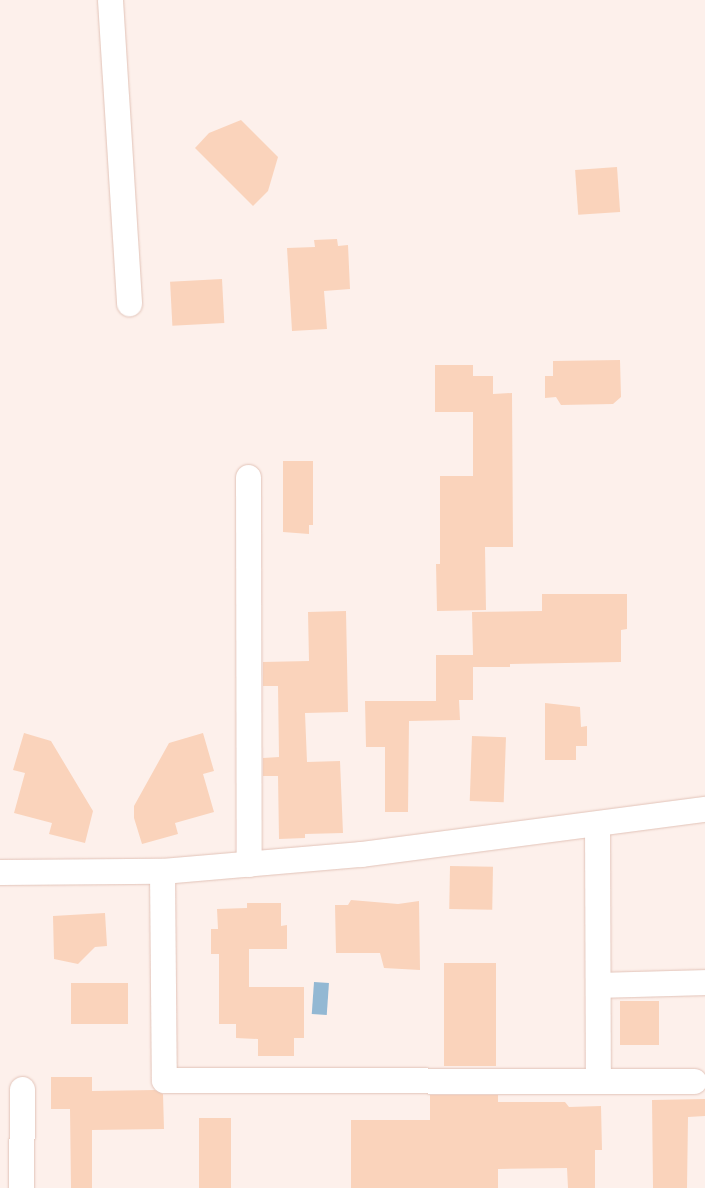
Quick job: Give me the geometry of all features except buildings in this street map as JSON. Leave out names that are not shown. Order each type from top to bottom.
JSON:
[{"type":"street","points":[[110,0],[128,303]]},
{"type":"street","points":[[248,477],[248,864]]},
{"type":"street","points":[[0,872],[162,871],[361,854],[705,809]]},
{"type":"street","points":[[597,824],[598,1081]]},
{"type":"street","points":[[162,871],[164,1080],[694,1081]]},
{"type":"street","points":[[599,985],[705,982]]},
{"type":"street","points":[[21,1188],[22,1089]]},
{"type":"water","points":[[314,982],[329,983],[327,1015],[312,1014]]}]
